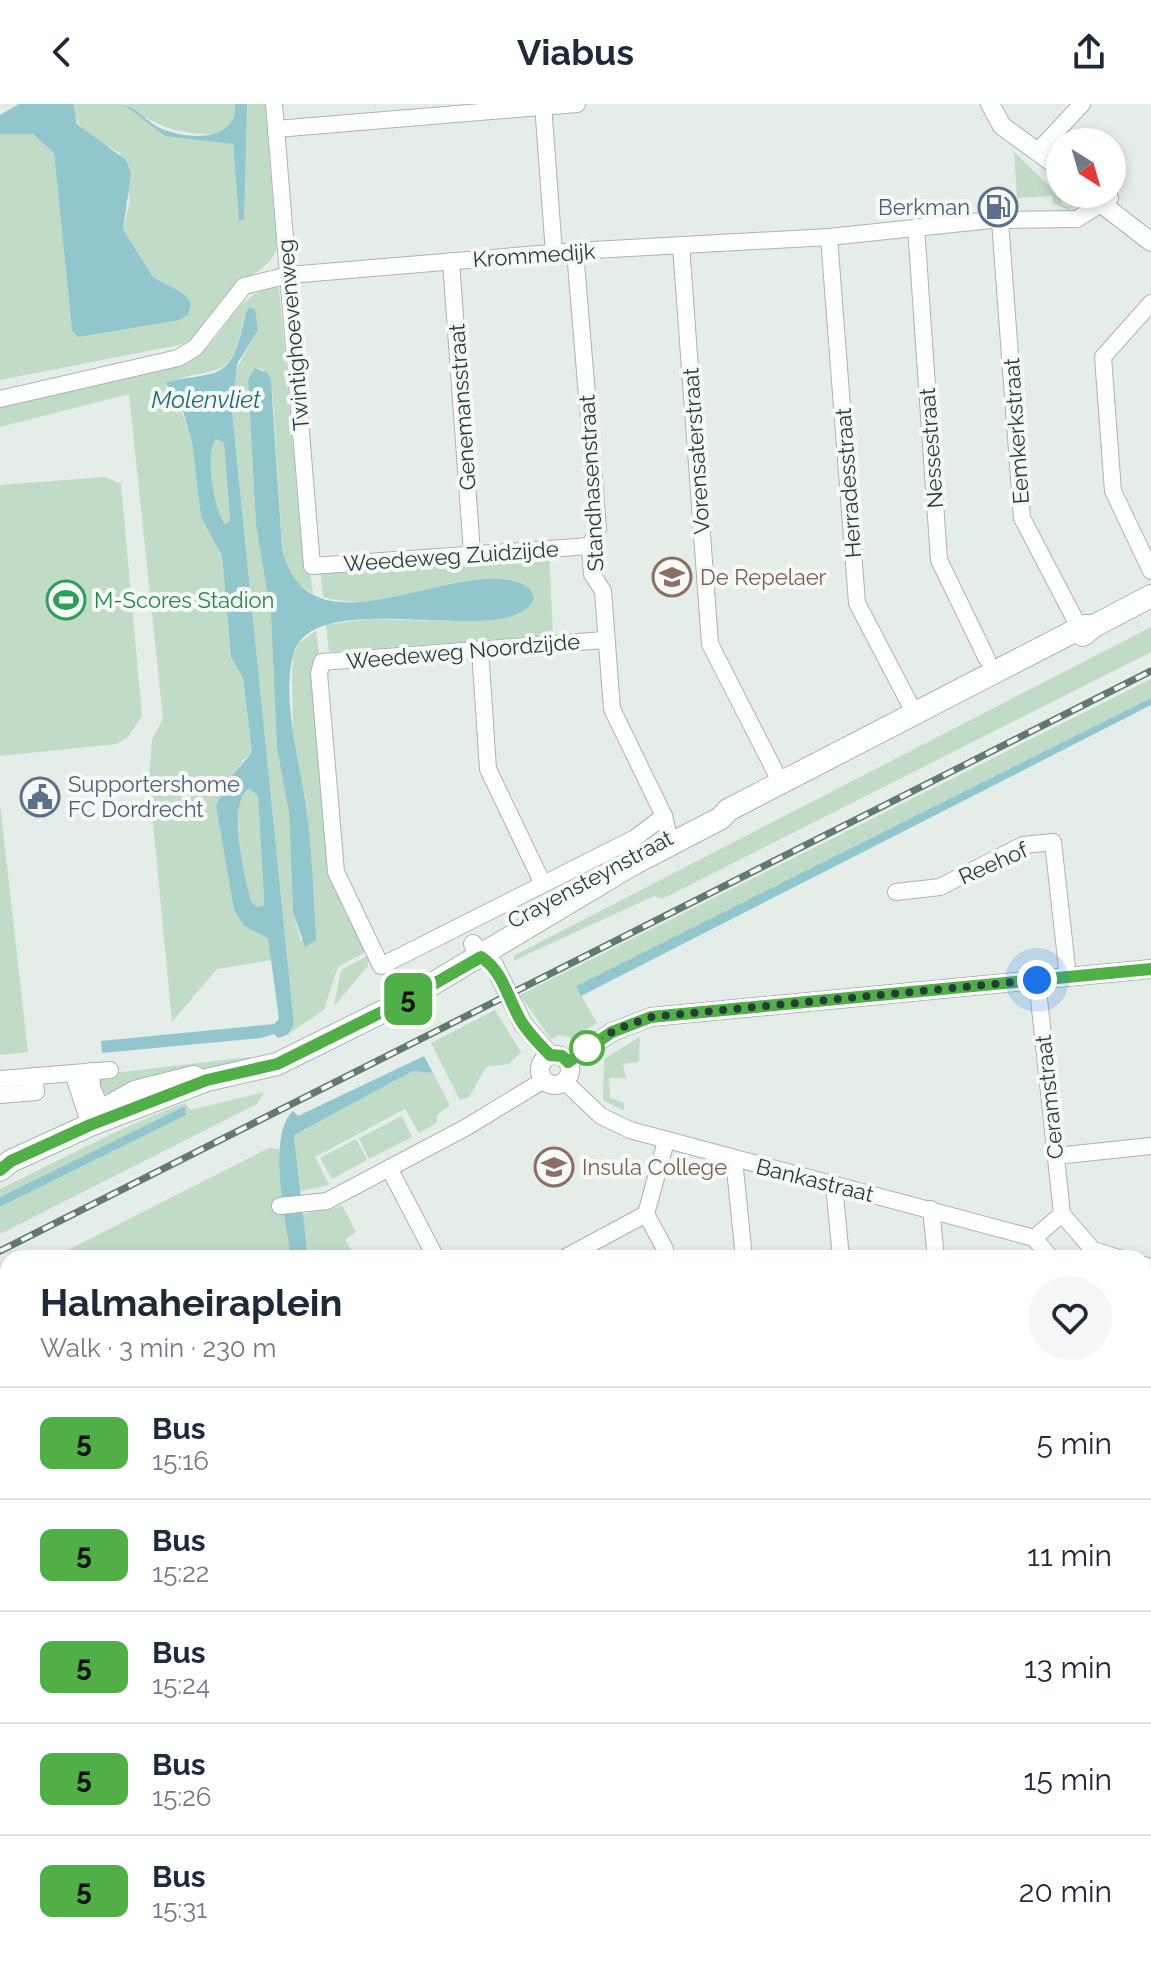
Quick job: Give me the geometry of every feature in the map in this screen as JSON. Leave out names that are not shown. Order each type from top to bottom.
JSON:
[{"type":"main road","name":"Crayensteynstraat","points":[[4,1165],[96,1117],[207,1080],[277,1064],[404,1001],[477,950],[667,832],[721,818],[728,810],[977,683],[997,679],[1087,633],[1087,627],[1151,596]]},
{"type":"street","name":"Twintighoevenweg","points":[[274,104],[312,566]]},
{"type":"street","points":[[276,129],[577,104]]},
{"type":"street","points":[[990,104],[1002,126],[1046,149]]},
{"type":"street","points":[[1002,104],[1012,119],[1046,149]]},
{"type":"street","points":[[1064,128],[1082,104]]},
{"type":"street","points":[[543,105],[554,253]]},
{"type":"street","name":"Krommedijk","points":[[0,399],[178,358],[195,348],[244,286],[289,275],[575,251],[829,237],[1000,221],[1077,219],[1095,208]]},
{"type":"street","name":"Krommedijk","points":[[1114,208],[1151,242]]},
{"type":"street","name":"Eemkerkstraat","points":[[1000,221],[1022,518],[1087,627]]},
{"type":"street","name":"Nessestraat","points":[[916,227],[939,560],[987,659]]},
{"type":"street","name":"Herradesstraat","points":[[829,237],[857,603],[915,714]]},
{"type":"street","name":"Vorensaterstraat","points":[[681,245],[710,644],[781,783]]},
{"type":"street","name":"Standhasenstraat","points":[[575,251],[598,528],[590,546],[592,574],[603,591],[604,640],[612,709],[667,832]]},
{"type":"street","name":"Genemansstraat","points":[[451,261],[472,553]]},
{"type":"street","points":[[1151,303],[1103,357],[1113,491],[1151,571]]},
{"type":"street","name":"Weedeweg Zuidzijde","points":[[312,566],[590,546]]},
{"type":"street","name":"Weedeweg Noordzijde","points":[[381,966],[336,872],[319,673],[322,662],[604,640]]},
{"type":"street","points":[[480,649],[488,769],[543,884]]},
{"type":"street","name":"Crayensteynstraat","points":[[381,966],[635,838],[667,832]]},
{"type":"street","name":"Reehof","points":[[896,892],[940,887],[1023,845],[1053,842],[1068,977]]},
{"type":"street","points":[[280,1206],[327,1201],[389,1168],[545,1067],[562,1056],[568,1062],[569,1075],[556,1085],[545,1067],[494,965],[477,950]]},
{"type":"street","points":[[568,1062],[612,1032],[651,1017],[1151,969]]},
{"type":"street","name":"Ceramstraat","points":[[1037,980],[1062,1214]]},
{"type":"street","points":[[0,1079],[110,1070]]},
{"type":"street","points":[[91,1071],[96,1117]]},
{"type":"street","points":[[73,1073],[96,1117]]},
{"type":"street","points":[[0,1095],[36,1092],[34,1076]]},
{"type":"street","name":"Bankastraat","points":[[564,1081],[601,1116],[666,1141],[1034,1238]]},
{"type":"street","points":[[665,1250],[646,1214],[666,1141]]},
{"type":"street","points":[[1056,1156],[1151,1146]]},
{"type":"street","points":[[734,1159],[743,1250]]},
{"type":"street","points":[[389,1168],[432,1250]]},
{"type":"street","points":[[834,1185],[840,1250]]},
{"type":"street","points":[[931,1209],[935,1250]]},
{"type":"street","points":[[579,1250],[646,1214]]},
{"type":"street","points":[[1044,1250],[1034,1238],[1062,1214],[1085,1250]]},
{"type":"green space","points":[[73,104],[123,104],[164,134],[233,144],[239,221],[247,104],[265,104],[277,249],[266,265],[230,291],[203,326],[184,344],[0,380],[0,134],[33,134],[54,153],[72,330],[191,304],[183,294],[153,277],[123,229],[130,201],[120,153],[82,128]]},
{"type":"green space","points":[[127,104],[235,104],[235,113],[220,134],[206,134],[159,124]]},
{"type":"green space","points":[[1014,152],[1046,183],[1046,196],[1017,198]]},
{"type":"green space","points":[[272,286],[279,288],[303,562],[310,570],[313,594],[292,579],[282,548],[273,396],[263,369],[256,368],[248,380],[256,525],[271,616],[277,749],[289,813],[293,912],[301,942],[315,911],[307,810],[293,736],[292,675],[293,655],[299,643],[316,631],[319,653],[314,657],[329,866],[343,908],[367,951],[338,967],[324,1010],[287,1035],[294,1025],[232,411],[234,373],[254,337],[244,317],[239,340],[226,364],[165,384],[167,390],[175,392],[192,442],[201,517],[222,556],[231,657],[243,678],[252,752],[243,760],[216,806],[234,910],[244,926],[268,937],[273,960],[217,969],[172,1022],[149,781],[152,739],[163,719],[129,394],[0,427],[0,407],[186,364],[210,345],[245,301]]},
{"type":"green space","points":[[216,439],[224,443],[230,521],[225,524],[211,482],[210,457]]},
{"type":"green space","name":"M-Scores Stadion","points":[[105,477],[121,484],[142,716],[127,738],[116,744],[0,756],[0,485]]},
{"type":"green space","points":[[549,552],[553,635],[329,652],[326,625],[368,619],[452,621],[472,580],[397,597],[341,601],[323,597],[320,569]]},
{"type":"green space","points":[[1151,627],[1151,652],[662,899],[654,896],[513,961],[515,955]]},
{"type":"green space","points":[[1151,679],[1151,698],[576,986],[597,1023],[572,1038],[561,1035],[551,1039],[520,995]]},
{"type":"green space","points":[[250,789],[258,795],[264,905],[257,907],[251,902],[239,837],[240,797]]},
{"type":"green space","points":[[0,804],[28,1052],[0,1055]]},
{"type":"green space","points":[[369,955],[368,966],[334,1006],[341,970]]},
{"type":"green space","points":[[495,1010],[521,1052],[509,1064],[486,1067],[469,1097],[460,1100],[431,1043]]},
{"type":"green space","points":[[640,1037],[639,1062],[623,1064],[626,1078],[609,1078],[610,1098],[624,1103],[624,1111],[603,1100],[604,1059]]},
{"type":"green space","points":[[250,1057],[250,1062],[172,1073],[109,1094],[101,1092],[96,1081],[105,1074]]},
{"type":"green space","points":[[413,1071],[433,1073],[450,1105],[437,1115],[437,1123],[419,1133],[405,1109],[315,1157],[329,1185],[301,1191],[294,1135]]},
{"type":"green space","points":[[264,1092],[257,1104],[0,1234],[0,1207],[186,1115],[185,1106],[0,1197],[0,1189],[114,1133],[185,1103],[191,1110]]},
{"type":"green space","points":[[402,1116],[412,1137],[369,1159],[359,1138]]},
{"type":"green space","points":[[356,1139],[367,1160],[332,1179],[320,1158]]},
{"type":"green space","points":[[269,1148],[279,1149],[290,1250],[68,1250]]},
{"type":"green space","points":[[342,1205],[356,1232],[345,1239],[351,1250],[307,1250],[303,1215]]},
{"type":"water","points":[[19,104],[73,104],[77,124],[126,160],[131,174],[123,229],[153,277],[184,294],[191,303],[188,315],[179,320],[78,337],[72,330],[54,153],[33,134],[0,134],[0,115]]},
{"type":"water","points":[[123,104],[160,128],[196,136],[219,132],[234,117],[235,104],[247,104],[244,219],[239,221],[233,144],[165,136]]},
{"type":"water","name":"Molenvliet","points":[[248,308],[255,309],[258,330],[237,364],[232,411],[294,1025],[287,1035],[278,1038],[274,1034],[261,1038],[102,1053],[101,1041],[274,1024],[279,1019],[268,938],[244,926],[234,910],[216,806],[227,782],[252,752],[243,678],[231,657],[222,556],[201,517],[192,442],[180,401],[165,383],[208,375],[229,363]],"holes":[[[216,439],[224,443],[230,521],[225,524],[217,507],[212,482],[212,446]],[[250,789],[258,796],[264,905],[257,907],[251,902],[239,841],[239,808],[243,796]]]},
{"type":"water","points":[[255,368],[268,373],[271,380],[282,548],[296,581],[319,597],[348,602],[381,599],[484,579],[521,583],[529,589],[534,599],[517,614],[489,620],[371,619],[336,623],[308,634],[293,655],[289,692],[307,813],[316,940],[305,947],[293,912],[289,813],[277,749],[271,616],[256,525],[248,380]]},
{"type":"water","points":[[1151,698],[1151,705],[581,996],[576,986]]},
{"type":"water","points":[[424,1056],[433,1073],[413,1071],[294,1135],[307,1250],[290,1250],[280,1181],[279,1159],[285,1123],[293,1111],[298,1116]]},
{"type":"water","points":[[185,1106],[186,1115],[0,1207],[0,1197]]},
{"type":"railway","points":[[2,1250],[1151,671]]},
{"type":"bus line","name":"5","points":[[0,1170],[11,1161],[90,1125],[175,1095],[207,1080],[277,1064],[311,1049],[481,957],[494,965],[523,1024],[538,1043],[550,1055],[562,1056],[568,1062],[612,1032],[651,1017],[1151,969]]},
{"type":"place","name":"Berkman","points":[[998,207]]},
{"type":"place","name":"De Repelaer","points":[[672,577]]},
{"type":"place","name":"M-Scores Stadion","points":[[66,600]]},
{"type":"place","name":"Supportershome FC Dordrecht","points":[[40,797]]},
{"type":"place","name":"Insula College","points":[[554,1167]]},
{"type":"route","points":[[587,1048],[617,1029],[651,1017],[1037,980]]}]
